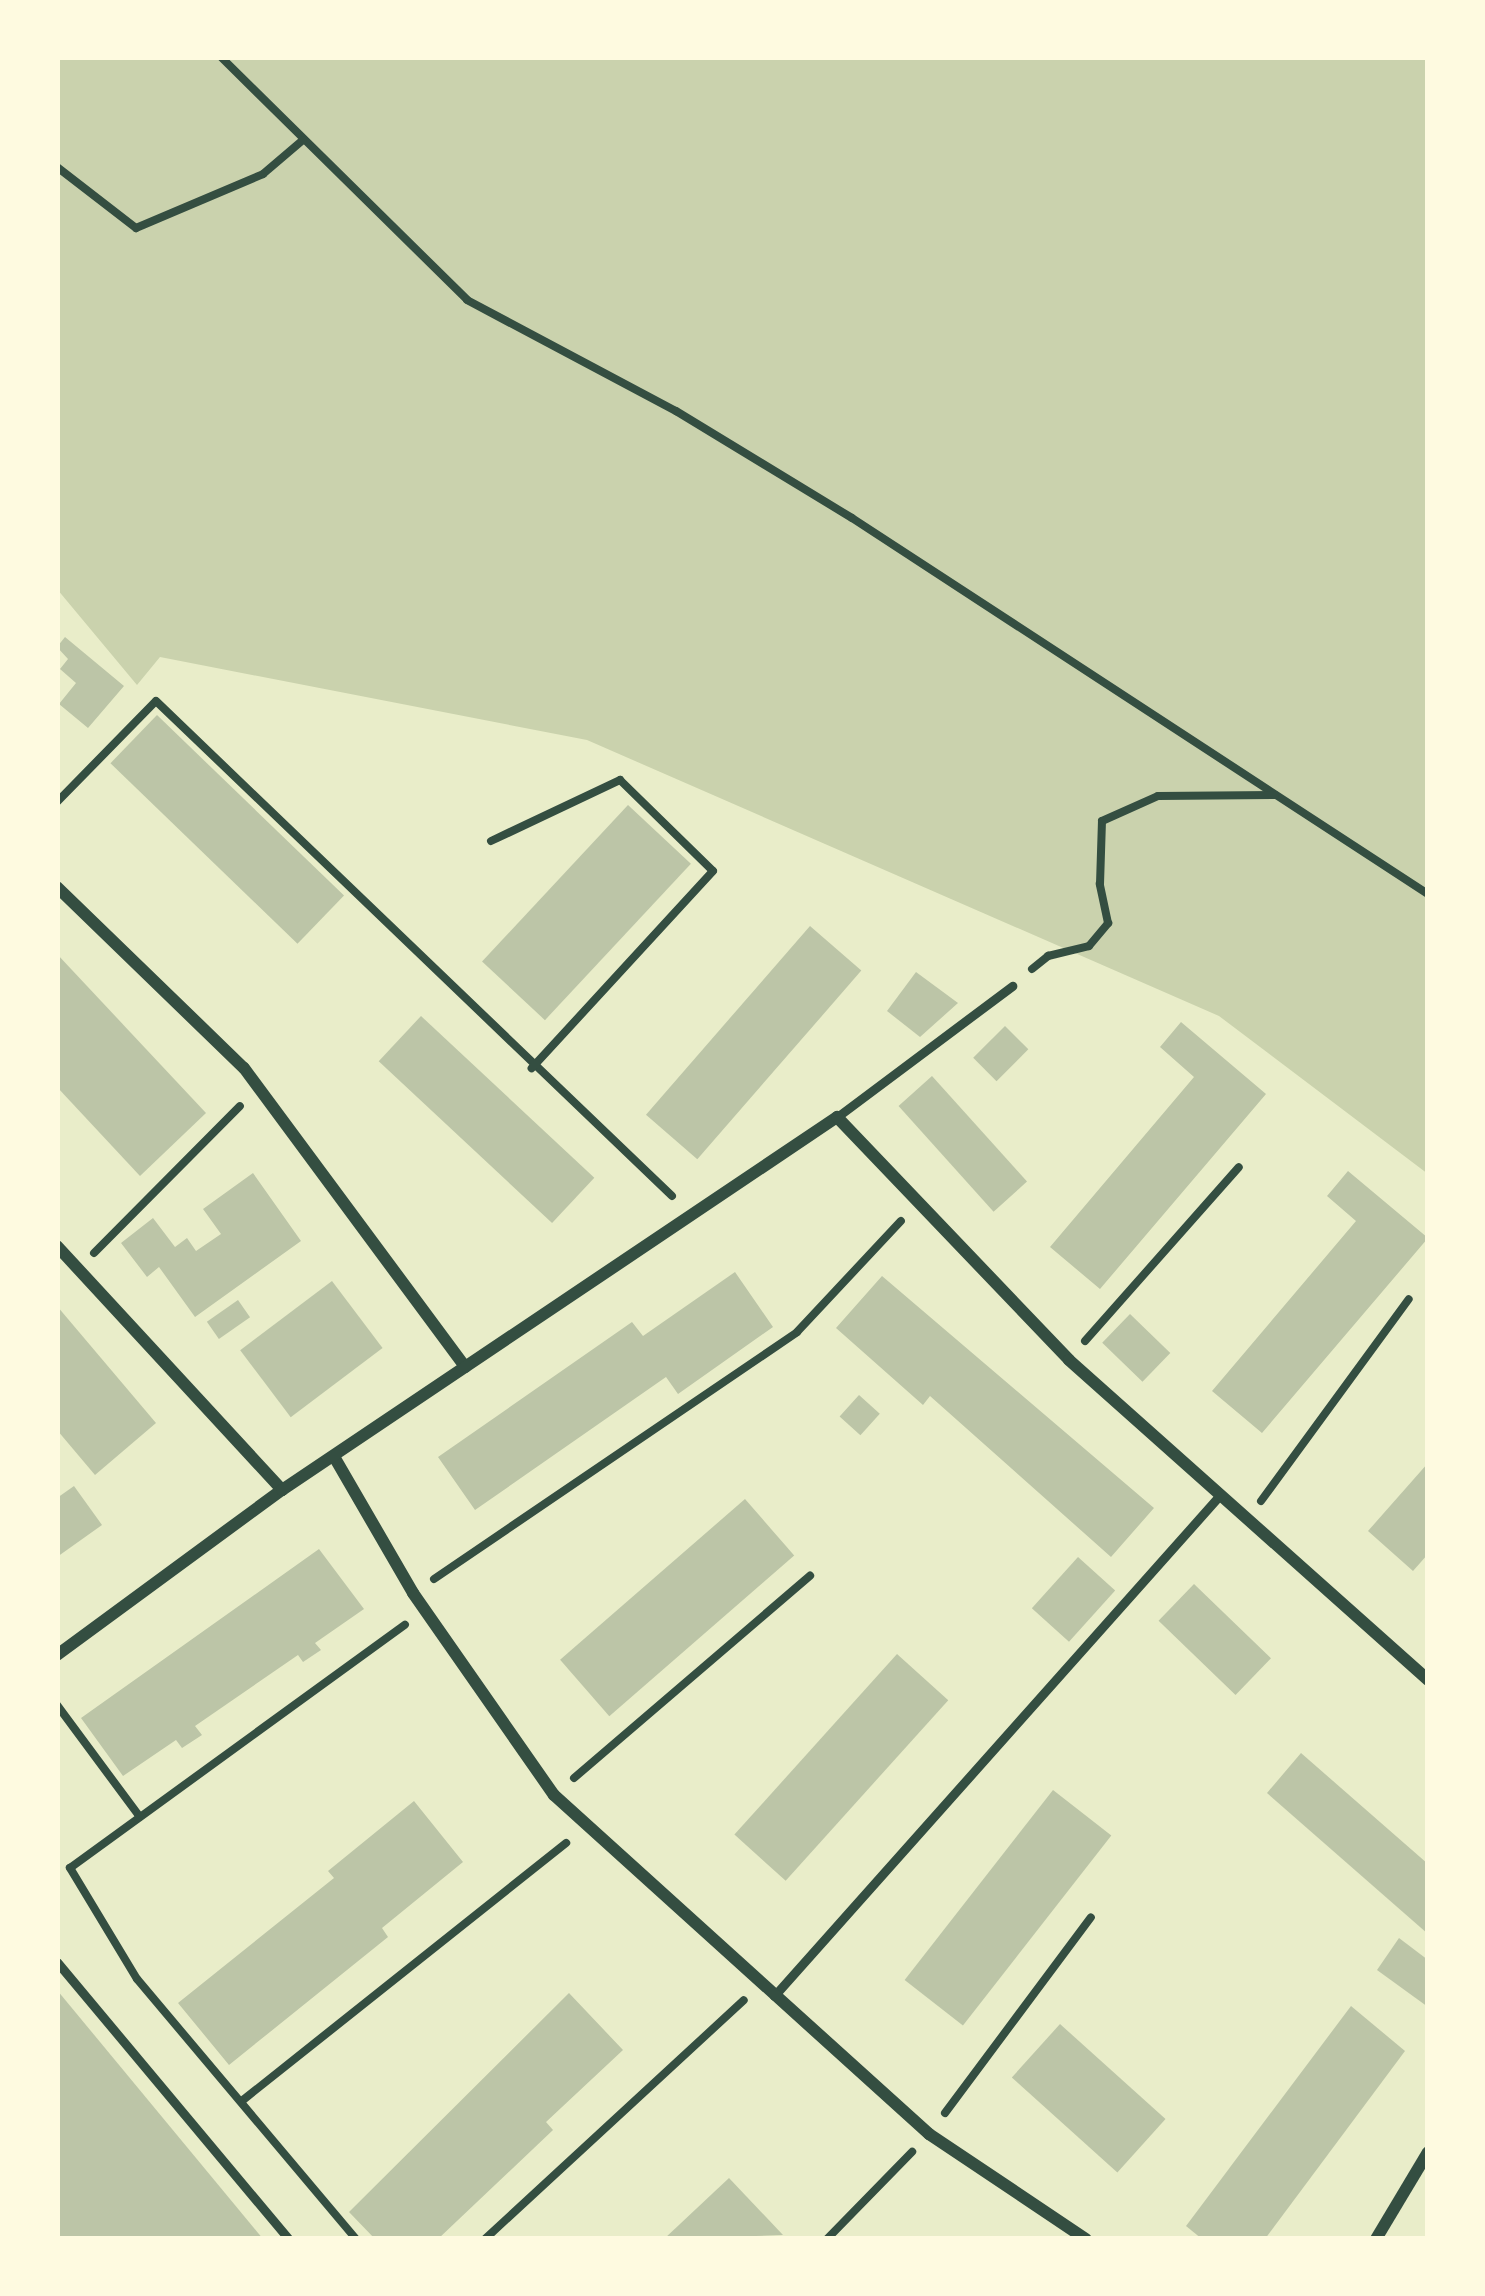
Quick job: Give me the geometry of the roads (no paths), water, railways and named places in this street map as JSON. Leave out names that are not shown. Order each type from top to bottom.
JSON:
[{"type":"street","points":[[57,886],[258,1088],[465,1366]]},
{"type":"street","points":[[57,1655],[282,1490],[336,1460],[465,1366],[837,1117],[1069,1360],[1428,1680]]},
{"type":"street","points":[[57,1246],[282,1490]]},
{"type":"street","points":[[336,1460],[413,1593],[554,1795],[758,1987],[929,2134],[1086,2239]]},
{"type":"street","points":[[1376,2239],[1428,2152]]},
{"type":"lane","points":[[837,1117],[1012,986]]},
{"type":"lane","points":[[772,1999],[1222,1494]]},
{"type":"lane","points":[[57,1962],[289,2239]]}]
